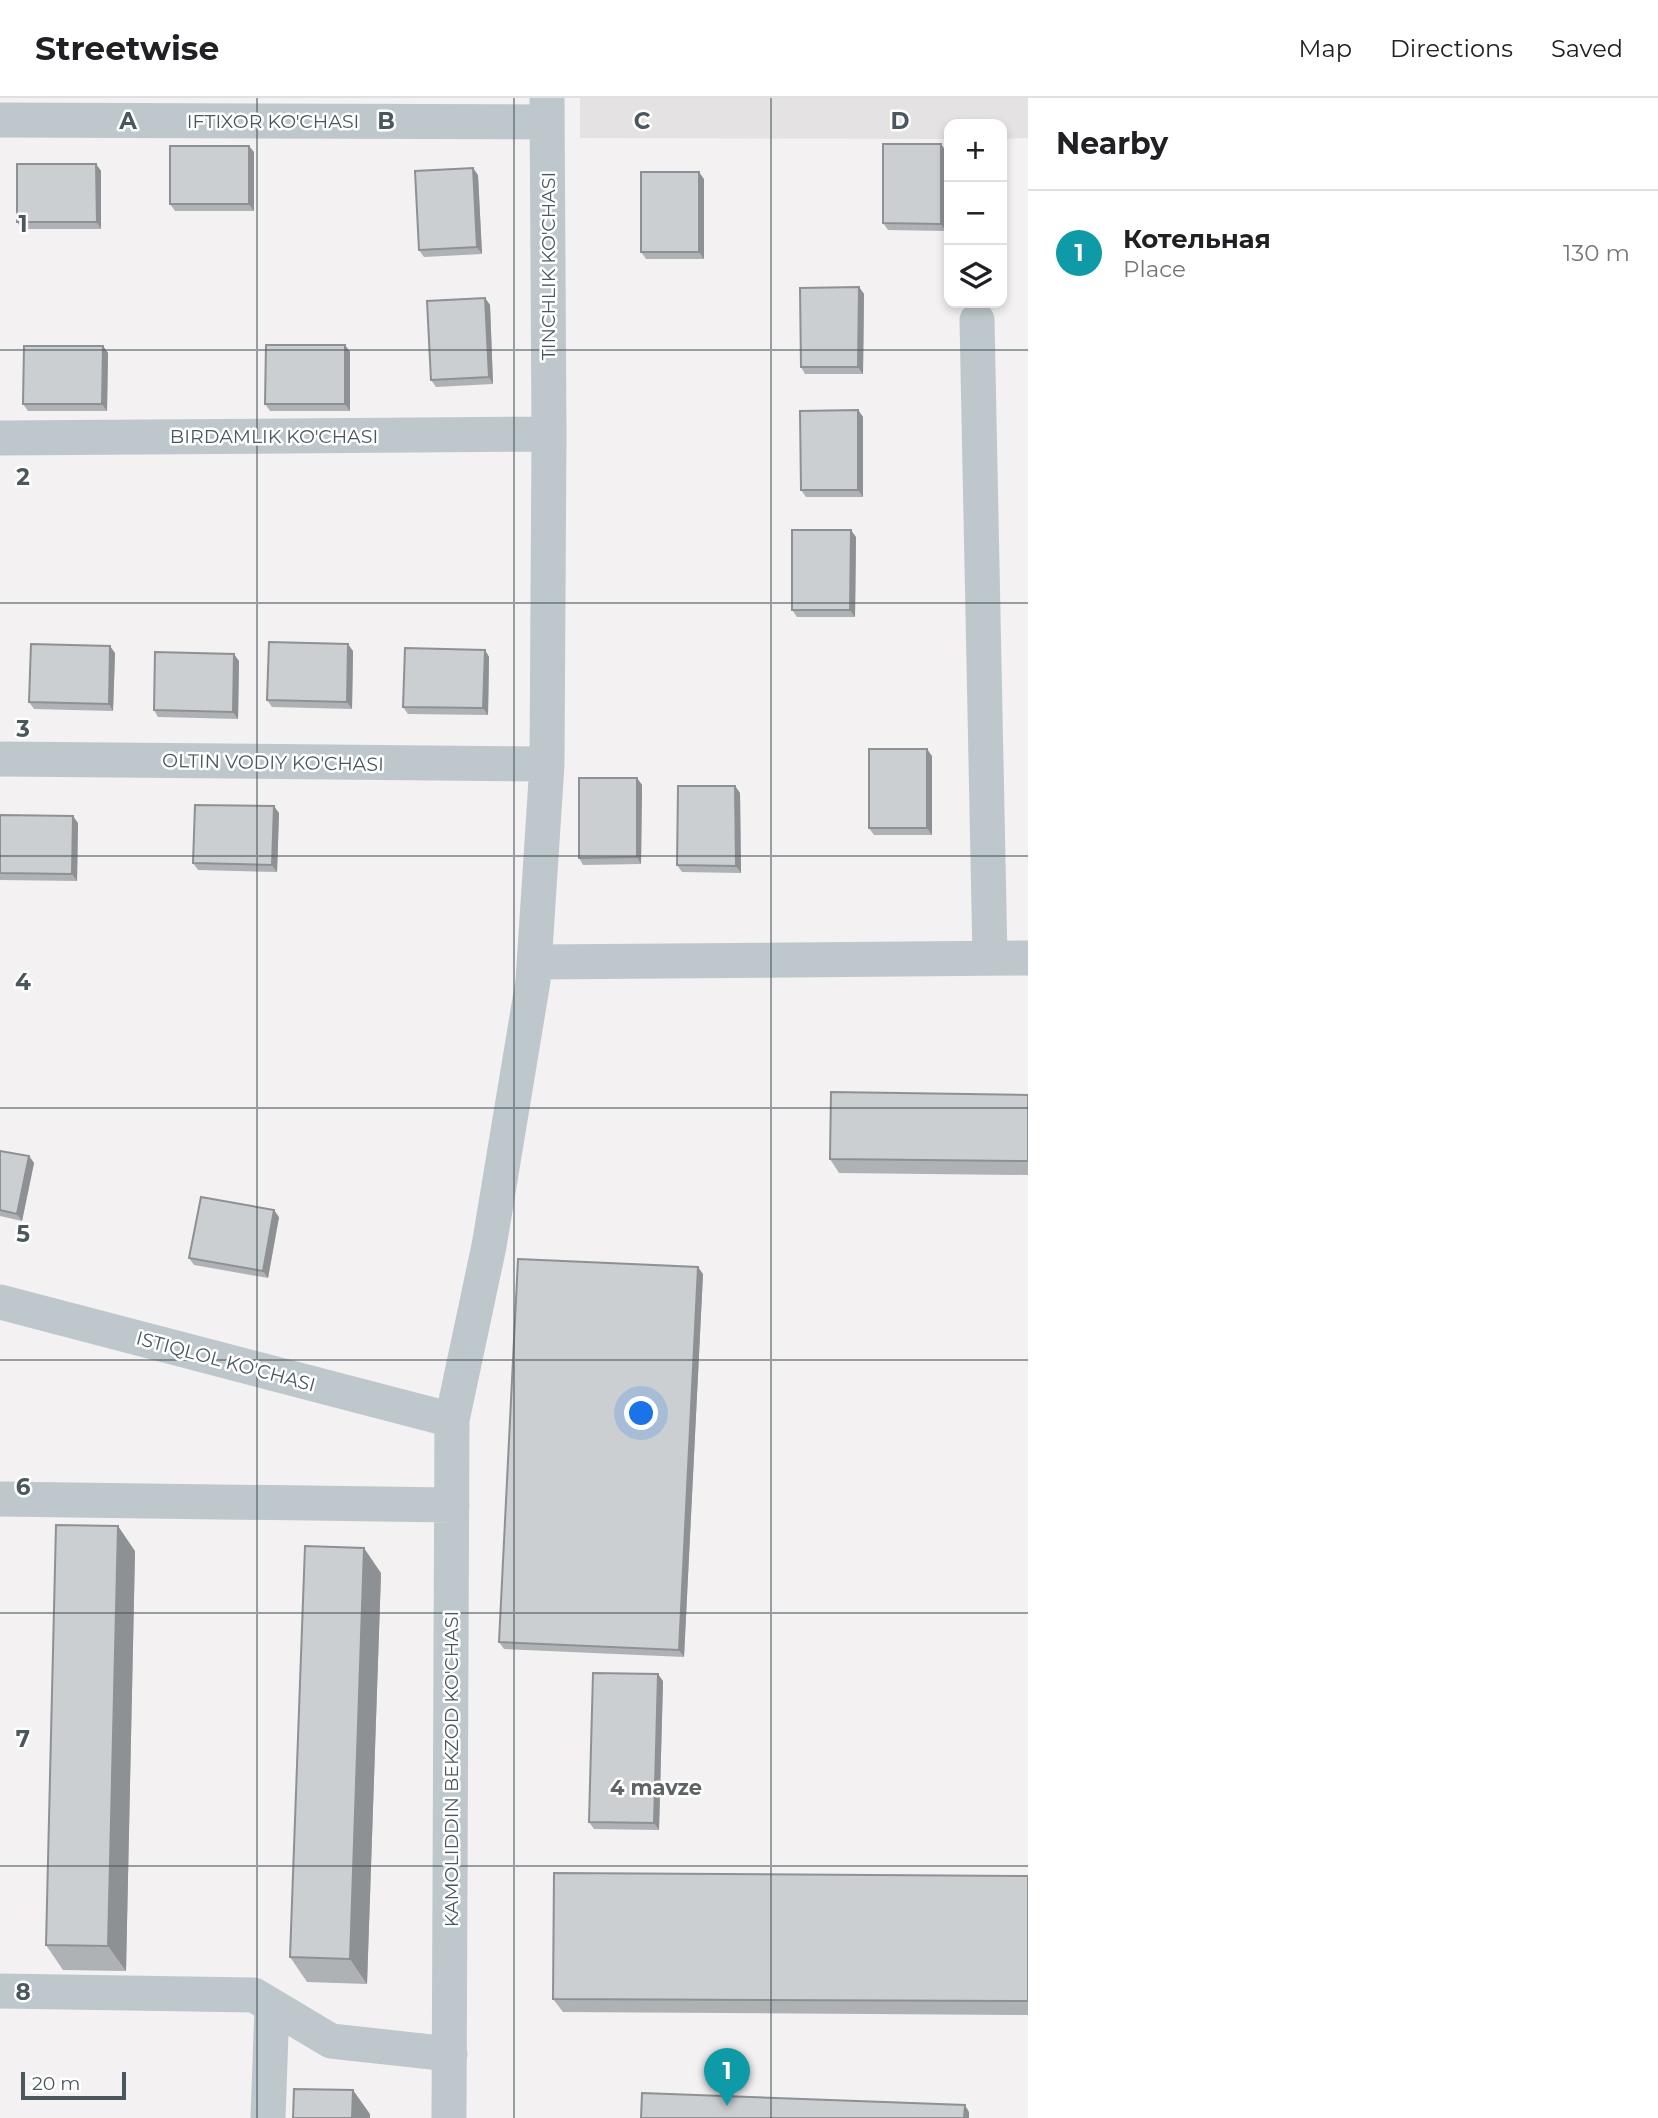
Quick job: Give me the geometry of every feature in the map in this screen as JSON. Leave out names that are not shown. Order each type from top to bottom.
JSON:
[{"type":"street","name":"IFTIXOR KO'CHASI","points":[[0,120],[547,110]]},
{"type":"street","name":"TINCHLIK KO'CHASI","points":[[535,962],[547,764],[547,110]]},
{"type":"street","points":[[977,320],[990,958]]},
{"type":"street","name":"BIRDAMLIK KO'CHASI","points":[[0,438],[549,434]]},
{"type":"street","name":"OLTIN VODIY KO'CHASI","points":[[0,759],[547,764]]},
{"type":"street","points":[[535,962],[1028,958]]},
{"type":"street","name":"KAMOLIDDIN BEKZOD KO'CHASI","points":[[449,2118],[452,1420],[489,1246],[535,962]]},
{"type":"street","name":"ISTIQLOL KO'CHASI","points":[[0,1302],[452,1420]]},
{"type":"street","points":[[0,1499],[452,1504]]},
{"type":"street","points":[[0,1991],[254,1995],[331,2041],[450,2054]]},
{"type":"street","points":[[268,2118],[272,2006]]},
{"type":"shaded area","points":[[580,98],[1028,98],[1028,138],[1007,139],[1007,119],[944,119],[944,139],[580,138]]},
{"type":"building","points":[[883,144],[941,144],[941,224],[883,223]]},
{"type":"building","points":[[170,146],[249,146],[249,204],[170,204]]},
{"type":"building","points":[[17,164],[96,164],[97,222],[17,222]]},
{"type":"building","points":[[473,168],[477,247],[419,250],[415,171]]},
{"type":"building","points":[[641,172],[699,172],[699,252],[641,252]]},
{"type":"building","points":[[859,287],[858,367],[801,367],[800,288]]},
{"type":"building","points":[[485,298],[489,377],[431,380],[427,301]]},
{"type":"building","points":[[266,345],[345,345],[345,404],[265,404]]},
{"type":"building","points":[[24,346],[103,346],[102,404],[23,404]]},
{"type":"building","points":[[858,410],[858,490],[801,490],[800,411]]},
{"type":"building","points":[[792,530],[851,530],[850,610],[792,610]]},
{"type":"building","points":[[269,642],[348,644],[347,702],[267,700]]},
{"type":"building","points":[[31,644],[110,646],[109,704],[29,702]]},
{"type":"building","points":[[405,648],[485,650],[483,708],[403,707]]},
{"type":"building","points":[[155,652],[234,654],[233,712],[154,710]]},
{"type":"building","points":[[869,749],[927,749],[927,828],[869,828]]},
{"type":"building","points":[[579,778],[637,778],[637,857],[579,858]]},
{"type":"building","points":[[678,786],[735,786],[736,866],[677,865]]},
{"type":"building","points":[[195,805],[274,806],[272,865],[193,863]]},
{"type":"building","points":[[0,815],[73,816],[72,874],[0,873]]},
{"type":"building","points":[[831,1092],[1028,1095],[1028,1161],[830,1159]]},
{"type":"building","points":[[0,1151],[29,1156],[17,1214],[0,1210]]},
{"type":"building","points":[[201,1197],[274,1210],[263,1271],[189,1258]]},
{"type":"building","points":[[518,1259],[698,1267],[679,1650],[499,1642]]},
{"type":"building","points":[[56,1525],[118,1526],[108,1946],[46,1945]]},
{"type":"building","points":[[305,1546],[364,1548],[350,1959],[290,1957]]},
{"type":"building","points":[[593,1673],[658,1674],[654,1823],[589,1822]]},
{"type":"building","points":[[554,1873],[1028,1876],[1028,2001],[553,1999]]},
{"type":"building","points":[[294,2089],[353,2090],[352,2118],[293,2118]]},
{"type":"building","points":[[642,2093],[965,2105],[964,2118],[641,2118]]},
{"type":"place","name":"Котельная","points":[[727,2106]]},
{"type":"district","name":"4 mavze","points":[[656,1788]]}]
